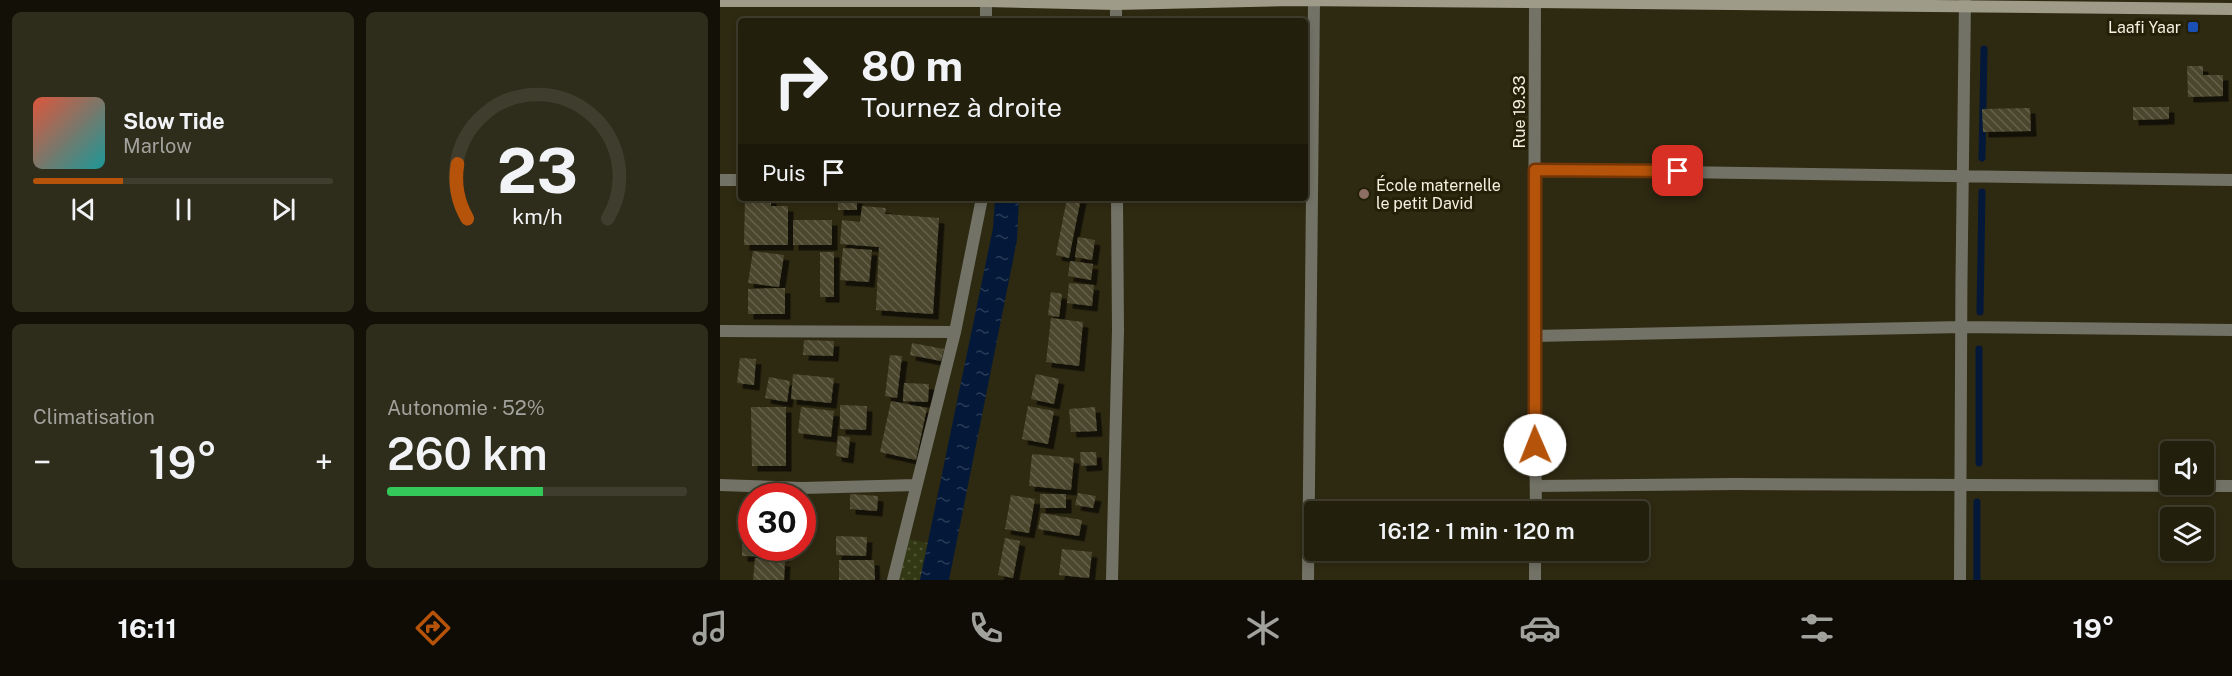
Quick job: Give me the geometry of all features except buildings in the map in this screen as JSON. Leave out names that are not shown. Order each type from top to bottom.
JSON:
[{"type":"street","points":[[720,1],[1965,3],[2232,9]]},
{"type":"street","points":[[986,1],[986,18]]},
{"type":"street","points":[[1308,580],[1314,1]]},
{"type":"street","name":"Rue 19.33","points":[[1535,1],[1536,501]]},
{"type":"street","points":[[1116,2],[1116,18]]},
{"type":"street","points":[[1960,580],[1961,243],[1964,174],[1965,3]]},
{"type":"street","points":[[1535,170],[1964,174],[2232,180]]},
{"type":"street","points":[[720,180],[738,180]]},
{"type":"street","points":[[893,580],[955,332],[981,201]]},
{"type":"street","points":[[1112,580],[1118,330],[1117,201]]},
{"type":"street","points":[[1534,336],[1962,327],[2232,330]]},
{"type":"street","points":[[720,331],[955,332]]},
{"type":"street","points":[[720,484],[802,488],[916,485]]},
{"type":"street","points":[[1536,486],[1735,484],[2232,486]]},
{"type":"street","points":[[1535,561],[1535,580]]},
{"type":"green space","points":[[908,539],[928,543],[920,580],[899,580]]},
{"type":"water","points":[[995,201],[1019,201],[1017,240],[949,580],[920,580],[993,228]]},
{"type":"waterway","points":[[1982,158],[1984,49]]},
{"type":"waterway","points":[[1980,312],[1982,192]]},
{"type":"waterway","points":[[1979,349],[1979,463]]},
{"type":"waterway","points":[[1977,502],[1977,580]]},
{"type":"place","name":"Laafi Yaar","points":[[2193,27]]},
{"type":"place","name":"École maternelle le petit David","points":[[1364,194]]},
{"type":"route","points":[[1535,445],[1535,170],[1678,171]]}]
